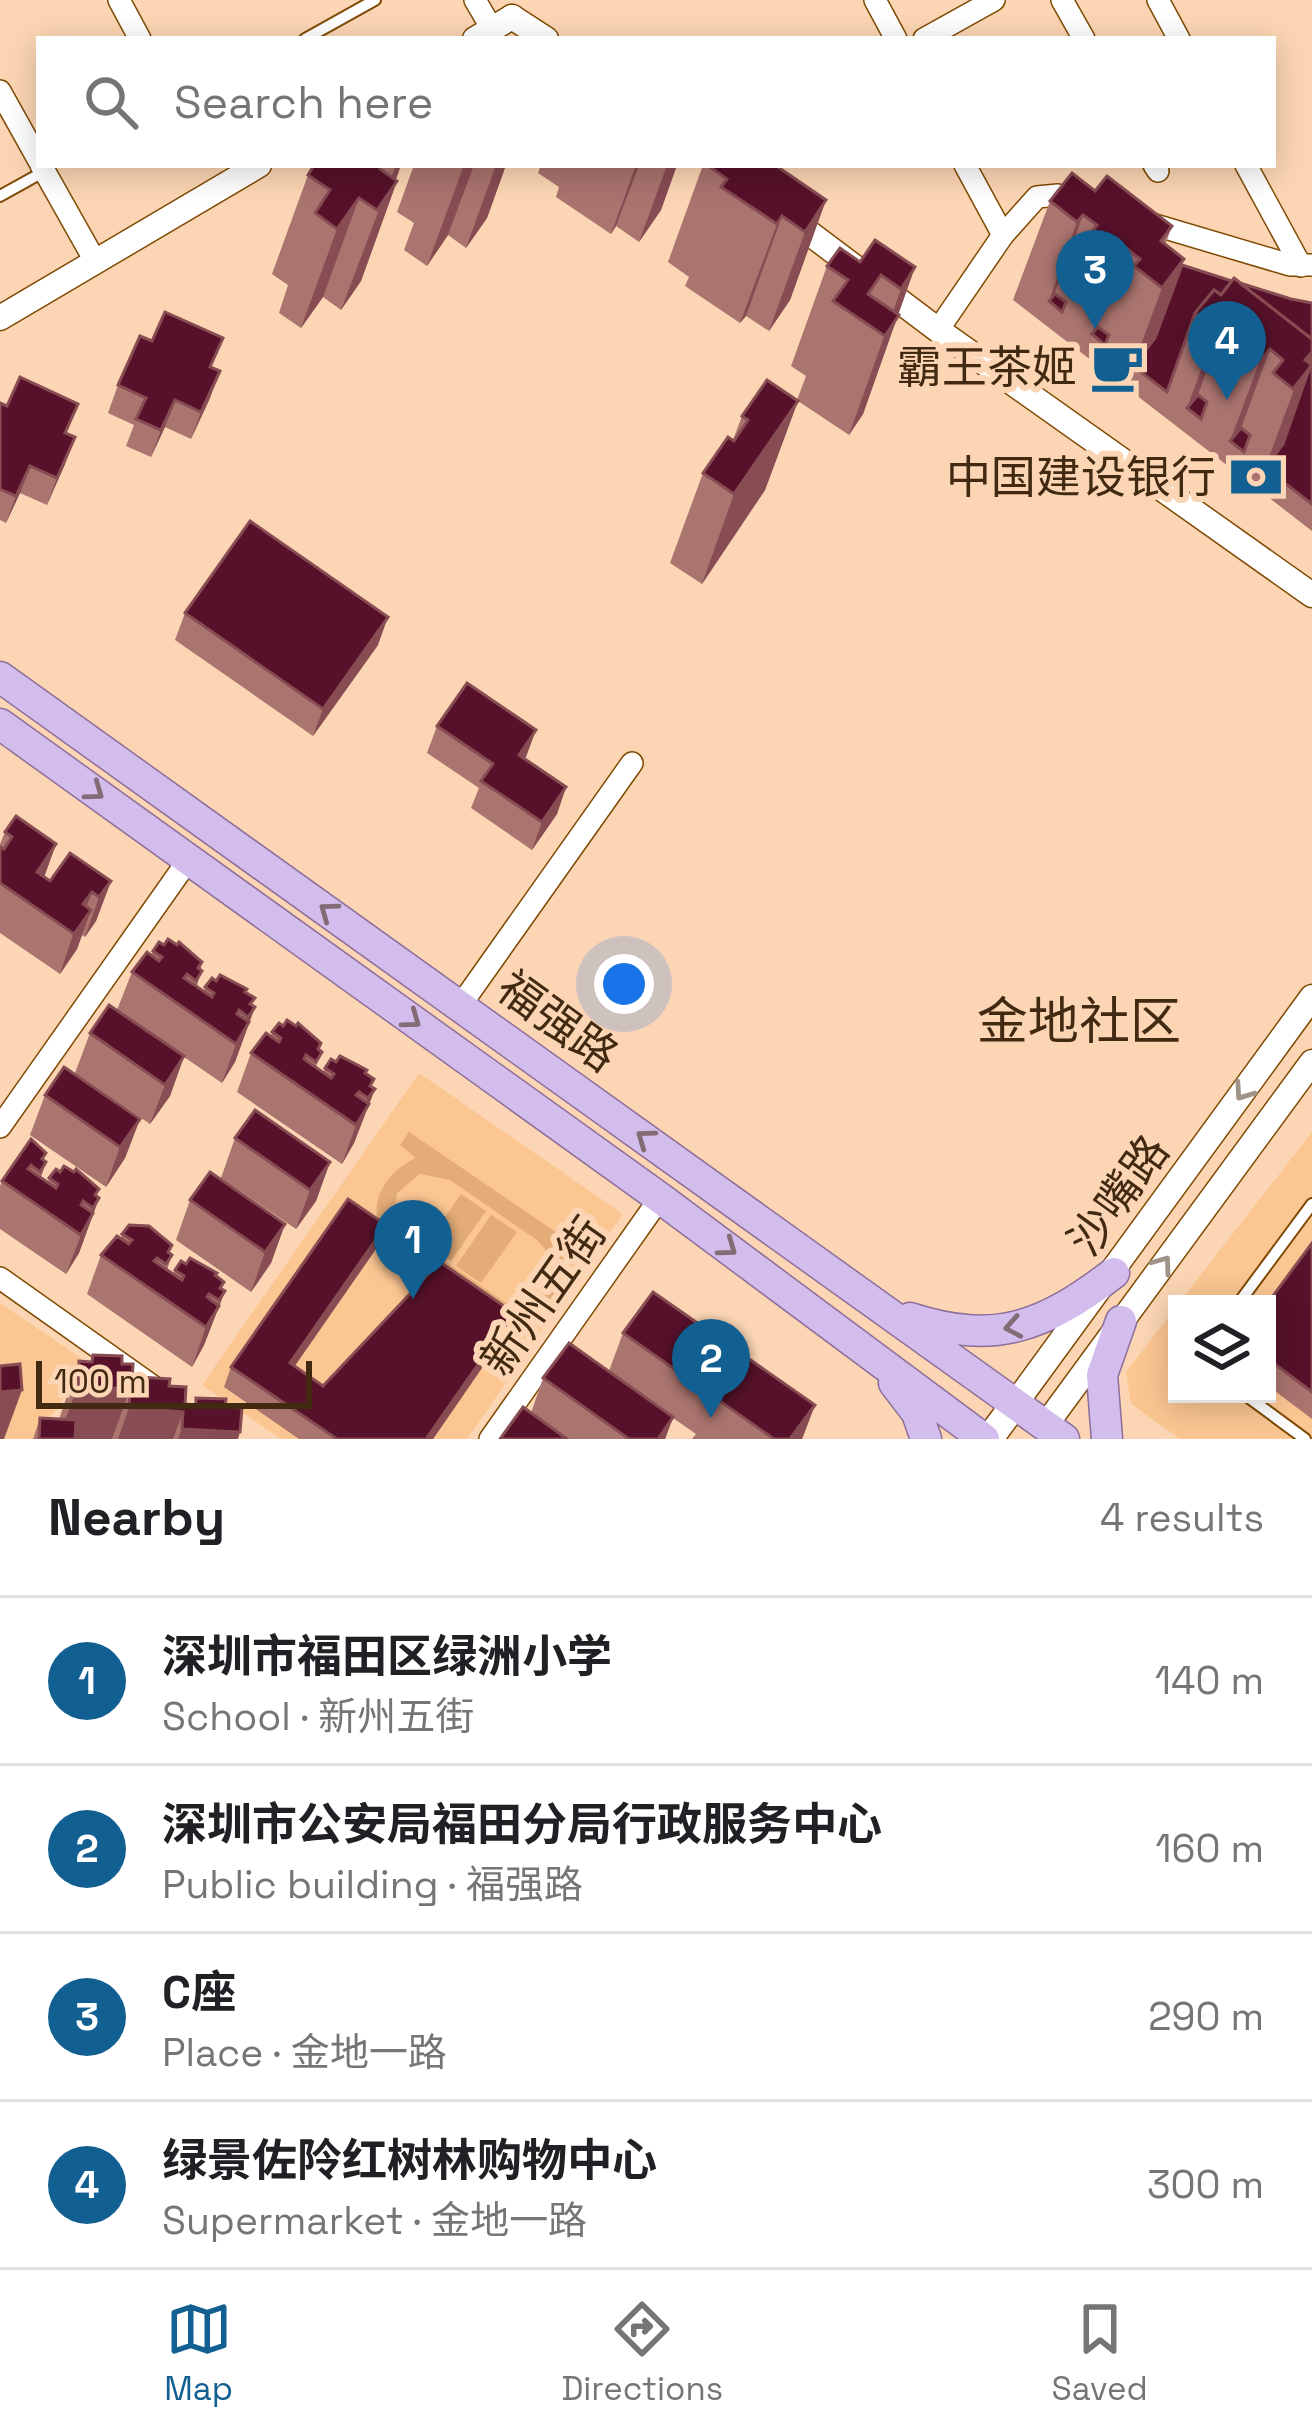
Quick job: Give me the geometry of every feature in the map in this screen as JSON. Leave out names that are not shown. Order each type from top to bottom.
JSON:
[{"type":"main road","name":"福强路","points":[[0,676],[1015,1404],[1049,1435]]},
{"type":"main road","name":"福强路","points":[[0,724],[660,1198],[986,1439]]},
{"type":"main road","points":[[876,1304],[941,1328],[1010,1330],[1041,1322],[1114,1273]]},
{"type":"main road","points":[[1107,1439],[1102,1375],[1121,1321]]},
{"type":"main road","points":[[857,1344],[899,1389],[926,1439]]},
{"type":"main road","name":"沙嘴路","points":[[986,1439],[1015,1404]]},
{"type":"street","points":[[119,0],[138,36]]},
{"type":"street","points":[[475,0],[499,21],[538,36]]},
{"type":"street","points":[[875,0],[894,36]]},
{"type":"street","points":[[929,36],[994,0]]},
{"type":"street","points":[[1062,0],[1082,36]]},
{"type":"street","points":[[1158,0],[1177,36]]},
{"type":"street","points":[[0,91],[36,156]]},
{"type":"street","points":[[43,168],[95,261]]},
{"type":"street","points":[[0,318],[255,168]]},
{"type":"street","points":[[967,168],[1003,235]]},
{"type":"street","points":[[1248,168],[1306,266]]},
{"type":"street","points":[[938,330],[1003,235],[1037,197],[1058,196],[1306,266]]},
{"type":"street","points":[[774,206],[938,330],[1312,595]]},
{"type":"street","points":[[460,1006],[632,763]]},
{"type":"street","points":[[0,1127],[189,859]]},
{"type":"street","name":"沙嘴路","points":[[1015,1404],[1312,998]]},
{"type":"street","name":"沙嘴路","points":[[1049,1435],[1121,1321],[1312,1062]]},
{"type":"street","name":"新州五街","points":[[490,1439],[660,1198]]},
{"type":"street","points":[[0,1278],[171,1399]]},
{"type":"lane","points":[[310,36],[375,0]]},
{"type":"lane","points":[[0,196],[36,166]]},
{"type":"lane","points":[[1245,1295],[1312,1204]]},
{"type":"lane","points":[[1256,1403],[1305,1439]]},
{"type":"shaded area","points":[[419,1073],[623,1214],[467,1439],[281,1439],[202,1385]]},
{"type":"shaded area","points":[[409,1132],[591,1256],[581,1270],[569,1263],[563,1290],[549,1309],[528,1319],[500,1319],[458,1295],[389,1243],[377,1218],[380,1194],[394,1173],[416,1158],[400,1145]],"holes":[[[420,1174],[450,1180],[537,1240],[550,1255],[552,1275],[535,1299],[506,1303],[401,1231],[394,1213],[397,1193]]]},
{"type":"shaded area","points":[[1312,1132],[1312,1439],[1180,1439],[1131,1404],[1126,1372],[1168,1318],[1168,1403],[1276,1403],[1276,1295],[1185,1295]]},
{"type":"shaded area","points":[[461,1194],[486,1211],[451,1261],[426,1244]]},
{"type":"shaded area","points":[[491,1215],[517,1232],[481,1283],[456,1266]]},
{"type":"shaded area","points":[[0,1303],[88,1363],[35,1439],[0,1439]]},
{"type":"building","points":[[312,168],[380,168],[397,181],[377,210],[359,198],[337,229],[315,213],[330,190],[308,175]]},
{"type":"building","points":[[711,168],[779,168],[826,200],[805,232],[782,216],[777,224],[721,187],[727,179]]},
{"type":"building","points":[[1072,173],[1095,191],[1107,176],[1172,226],[1161,241],[1184,259],[1162,288],[1134,266],[1140,259],[1126,248],[1120,256],[1091,233],[1097,225],[1083,215],[1077,222],[1050,201]]},
{"type":"building","points":[[875,240],[915,267],[901,289],[881,275],[868,294],[899,315],[885,336],[833,301],[848,280],[827,266],[840,248],[860,262]]},
{"type":"building","points":[[1182,265],[1232,281],[1221,295],[1214,290],[1195,313],[1167,392],[1133,366],[1155,338]]},
{"type":"building","points":[[1234,278],[1312,339],[1312,352],[1305,360],[1312,365],[1293,389],[1273,373],[1283,360],[1270,349],[1259,363],[1230,340],[1240,327],[1226,316],[1216,329],[1195,313],[1214,290],[1221,295]]},
{"type":"building","points":[[1240,283],[1312,303],[1312,339]]},
{"type":"building","points":[[1055,294],[1066,302],[1062,312],[1049,301]]},
{"type":"building","points":[[165,312],[223,338],[210,367],[220,371],[201,412],[175,400],[161,430],[136,419],[146,398],[118,385],[140,336],[152,341]]},
{"type":"building","points":[[1098,327],[1109,335],[1105,345],[1092,334]]},
{"type":"building","points":[[1312,361],[1312,504],[1265,468],[1283,444]]},
{"type":"building","points":[[20,377],[78,404],[65,433],[75,437],[57,478],[30,466],[16,496],[0,489],[0,403],[7,406]]},
{"type":"building","points":[[767,380],[798,401],[734,494],[703,473],[728,437],[734,441],[748,420],[742,416]]},
{"type":"building","points":[[1198,395],[1207,402],[1201,419],[1187,408]]},
{"type":"building","points":[[1241,428],[1250,435],[1244,452],[1230,441]]},
{"type":"building","points":[[250,521],[388,617],[323,709],[185,613]]},
{"type":"building","points":[[467,683],[536,730],[519,755],[566,787],[542,822],[481,781],[493,764],[437,726]]},
{"type":"building","points":[[16,816],[56,844],[37,872],[50,881],[70,853],[111,881],[99,897],[92,892],[83,904],[91,910],[74,934],[0,883],[0,847],[4,849],[12,837],[5,832]]},
{"type":"building","points":[[168,939],[179,942],[202,962],[196,981],[187,974],[184,978],[212,997],[214,993],[205,987],[220,975],[255,998],[248,1017],[239,1010],[237,1014],[249,1022],[236,1044],[132,972],[147,952],[159,961],[162,957],[153,951]]},
{"type":"building","points":[[109,1005],[184,1056],[165,1085],[90,1033]]},
{"type":"building","points":[[287,1020],[298,1023],[321,1043],[316,1062],[306,1055],[304,1059],[331,1078],[334,1074],[325,1068],[340,1056],[374,1079],[370,1086],[375,1089],[368,1098],[359,1092],[356,1095],[369,1104],[356,1125],[251,1053],[266,1033],[279,1042],[281,1038],[272,1032]]},
{"type":"building","points":[[64,1067],[140,1119],[120,1147],[45,1095]]},
{"type":"building","points":[[255,1110],[330,1162],[310,1190],[235,1138]]},
{"type":"building","points":[[31,1139],[46,1153],[42,1159],[46,1162],[40,1172],[31,1165],[28,1169],[56,1188],[58,1184],[49,1178],[56,1169],[76,1169],[99,1189],[93,1208],[83,1201],[81,1205],[93,1213],[81,1235],[2,1181]]},
{"type":"building","points":[[210,1172],[285,1224],[265,1252],[190,1200]]},
{"type":"building","points":[[348,1199],[386,1225],[290,1363],[323,1386],[440,1262],[514,1313],[426,1439],[337,1439],[231,1367]]},
{"type":"building","points":[[129,1225],[149,1226],[172,1245],[166,1264],[157,1258],[154,1261],[182,1280],[184,1276],[175,1270],[190,1258],[224,1282],[219,1300],[207,1297],[219,1306],[206,1327],[101,1255],[117,1236],[129,1244],[132,1240],[122,1234]]},
{"type":"building","points":[[1312,1243],[1312,1392],[1276,1365],[1274,1295]]},
{"type":"building","points":[[653,1292],[815,1405],[790,1439],[774,1439],[623,1333]]},
{"type":"building","points":[[569,1343],[673,1417],[658,1439],[629,1439],[543,1378]]},
{"type":"building","points":[[93,1355],[122,1356],[122,1364],[133,1364],[132,1384],[139,1384],[140,1377],[170,1379],[169,1386],[186,1387],[185,1404],[196,1405],[196,1398],[226,1399],[225,1407],[242,1408],[240,1432],[182,1429],[183,1412],[129,1408],[130,1389],[78,1386],[79,1361],[92,1362]]},
{"type":"building","points":[[20,1364],[22,1390],[0,1392],[0,1366]]},
{"type":"building","points":[[523,1407],[567,1439],[500,1439]]},
{"type":"building","points":[[40,1418],[76,1420],[75,1439],[39,1439]]},
{"type":"place","name":"C座","points":[[1095,329]]},
{"type":"place","name":"霸王茶姬","points":[[1117,367]]},
{"type":"place","name":"绿景佐阾红树林购物中心","points":[[1227,400]]},
{"type":"place","name":"中国建设银行","points":[[1256,477]]},
{"type":"place","name":"深圳市福田区绿洲小学","points":[[413,1299]]},
{"type":"place","name":"深圳市公安局福田分局行政服务中心","points":[[711,1418]]},
{"type":"district","name":"金地社区","points":[[1079,1021]]}]
